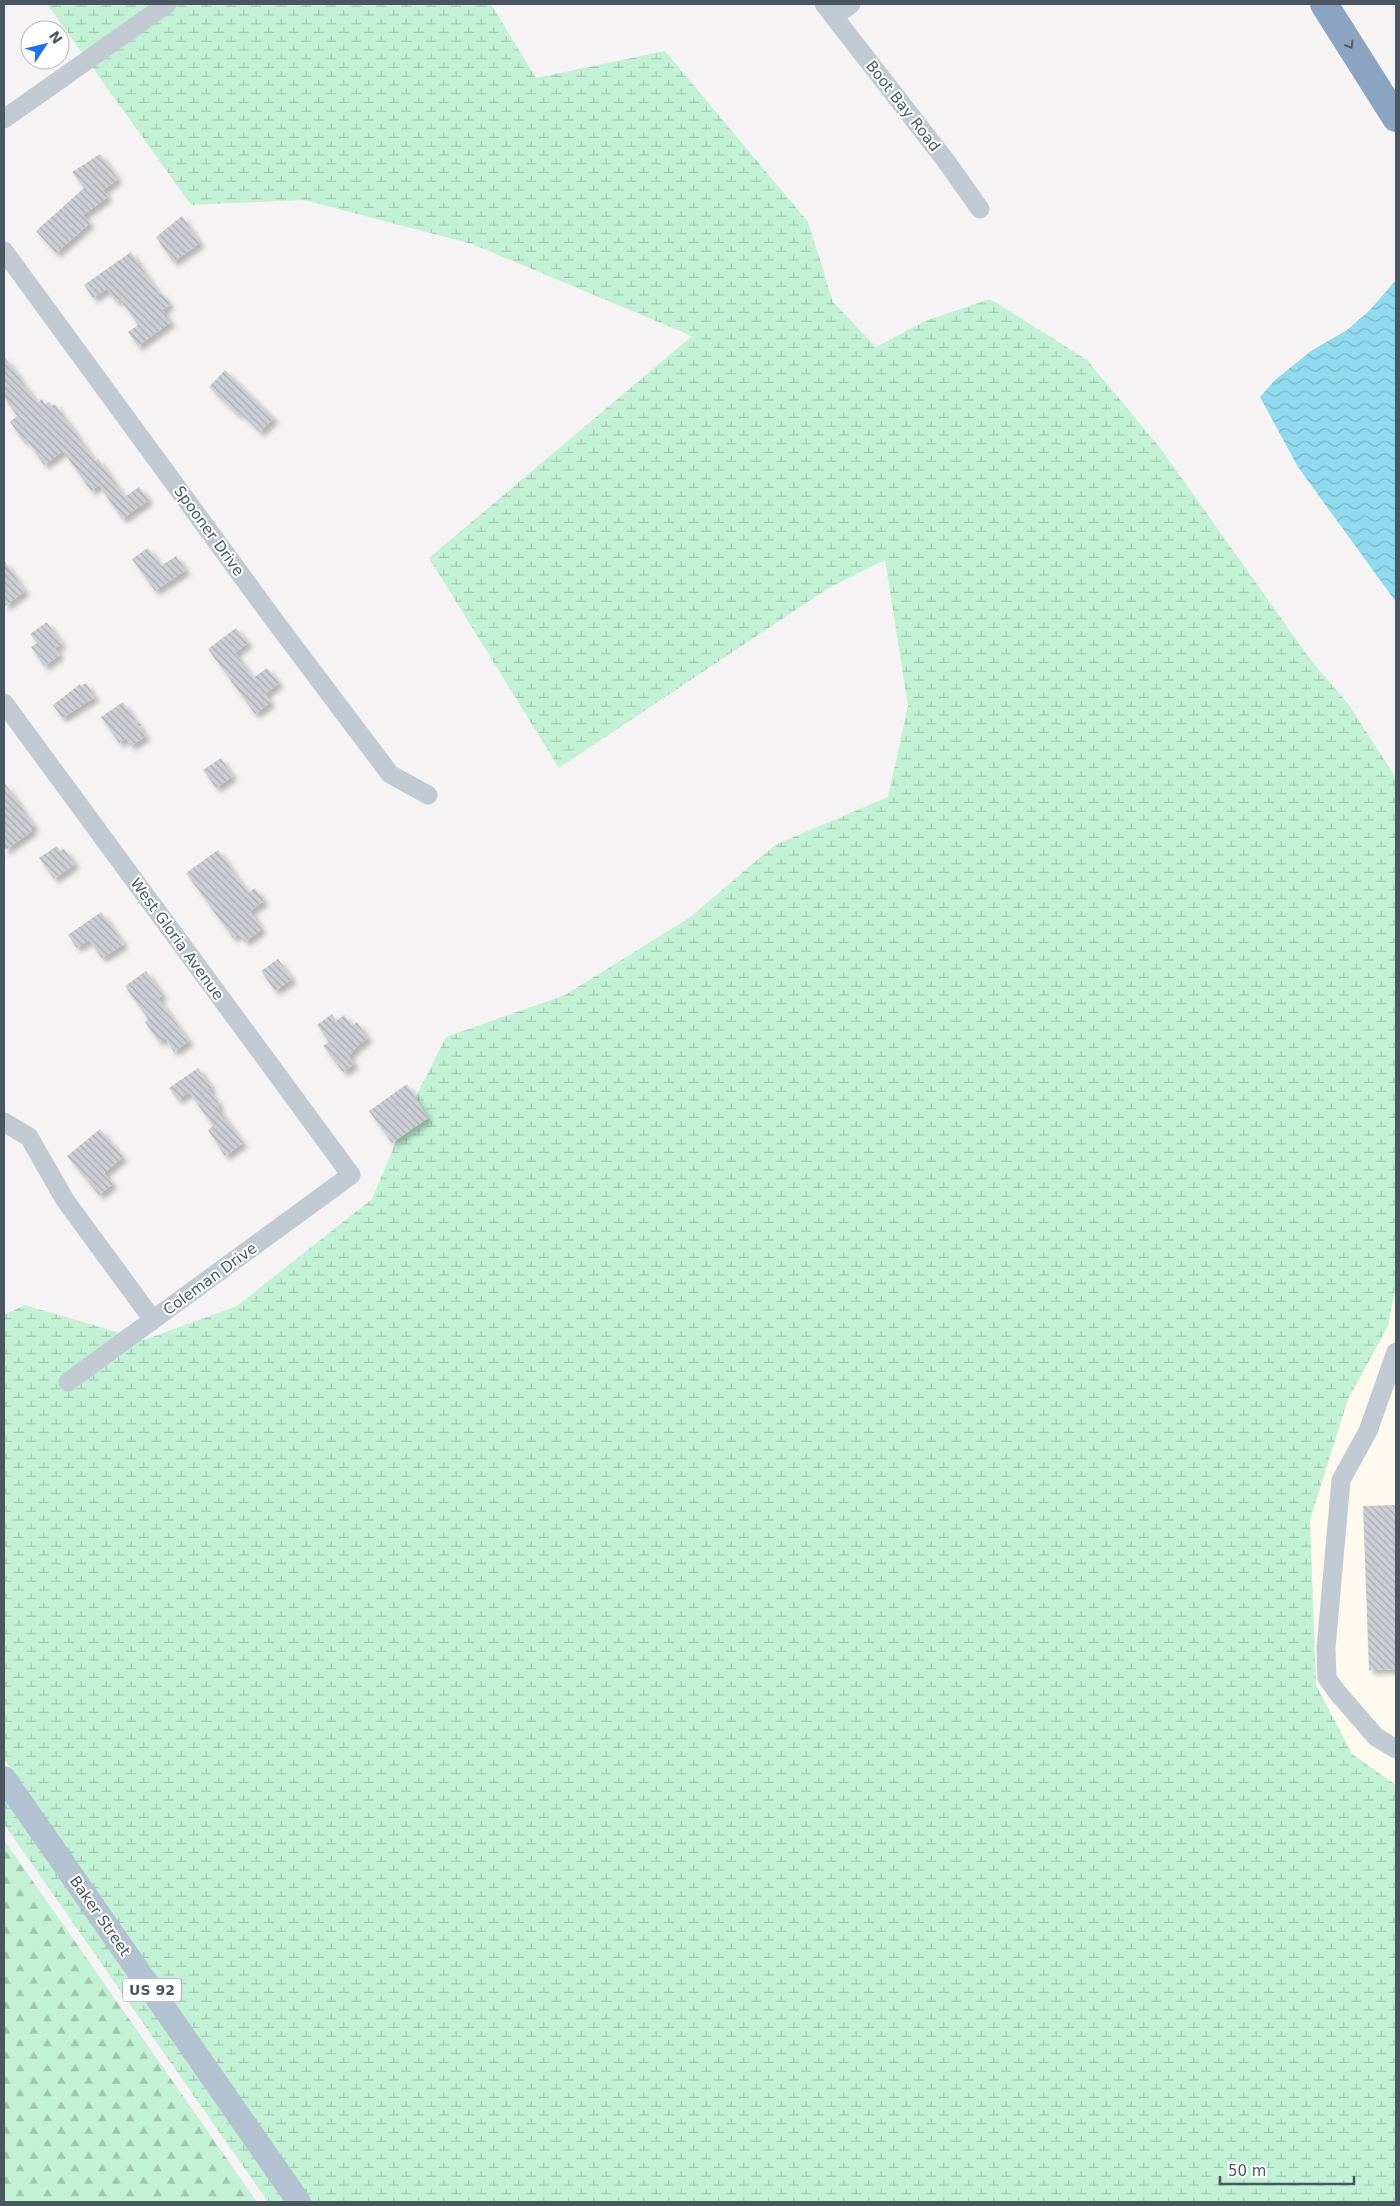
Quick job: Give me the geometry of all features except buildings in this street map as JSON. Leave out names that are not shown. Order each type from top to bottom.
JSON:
[{"type":"highway","points":[[1324,4],[1396,118]]},
{"type":"main road","name":"Baker Street","points":[[4,1778],[299,2202]]},
{"type":"street","points":[[4,119],[167,4]]},
{"type":"street","points":[[829,10],[852,4]]},
{"type":"street","name":"Boot Bay Road","points":[[829,10],[946,161],[980,209]]},
{"type":"street","name":"Spooner Drive","points":[[4,251],[271,616],[390,774],[428,795]]},
{"type":"street","name":"West Gloria Avenue","points":[[4,703],[351,1175]]},
{"type":"street","points":[[4,1122],[29,1137],[65,1200],[153,1320]]},
{"type":"street","name":"Coleman Drive","points":[[68,1382],[351,1175]]},
{"type":"street","points":[[1396,1352],[1368,1431],[1341,1480],[1326,1648],[1327,1678],[1376,1737],[1396,1750]]},
{"type":"shaded area","points":[[1396,1285],[1396,1785],[1352,1754],[1316,1685],[1310,1520],[1348,1399],[1388,1326]]},
{"type":"green space","points":[[47,4],[491,4],[536,78],[665,51],[808,222],[833,302],[876,347],[925,321],[990,299],[1087,360],[1161,449],[1310,659],[1349,705],[1396,778],[1396,1285],[1388,1326],[1348,1399],[1310,1520],[1316,1685],[1352,1754],[1396,1785],[1396,2202],[312,2202],[4,1759],[4,1315],[25,1305],[144,1340],[237,1306],[372,1199],[411,1106],[446,1037],[565,995],[689,918],[775,845],[888,797],[908,706],[885,560],[827,589],[559,768],[429,558],[692,336],[472,244],[304,200],[191,205],[70,36],[70,20],[58,20]]},
{"type":"green space","points":[[4,1795],[287,2202],[268,2202],[4,1824]]},
{"type":"green space","points":[[4,1840],[257,2202],[4,2202]]},
{"type":"water","points":[[1396,280],[1396,602],[1298,467],[1260,397],[1275,380],[1311,351],[1347,330],[1369,311]]}]
